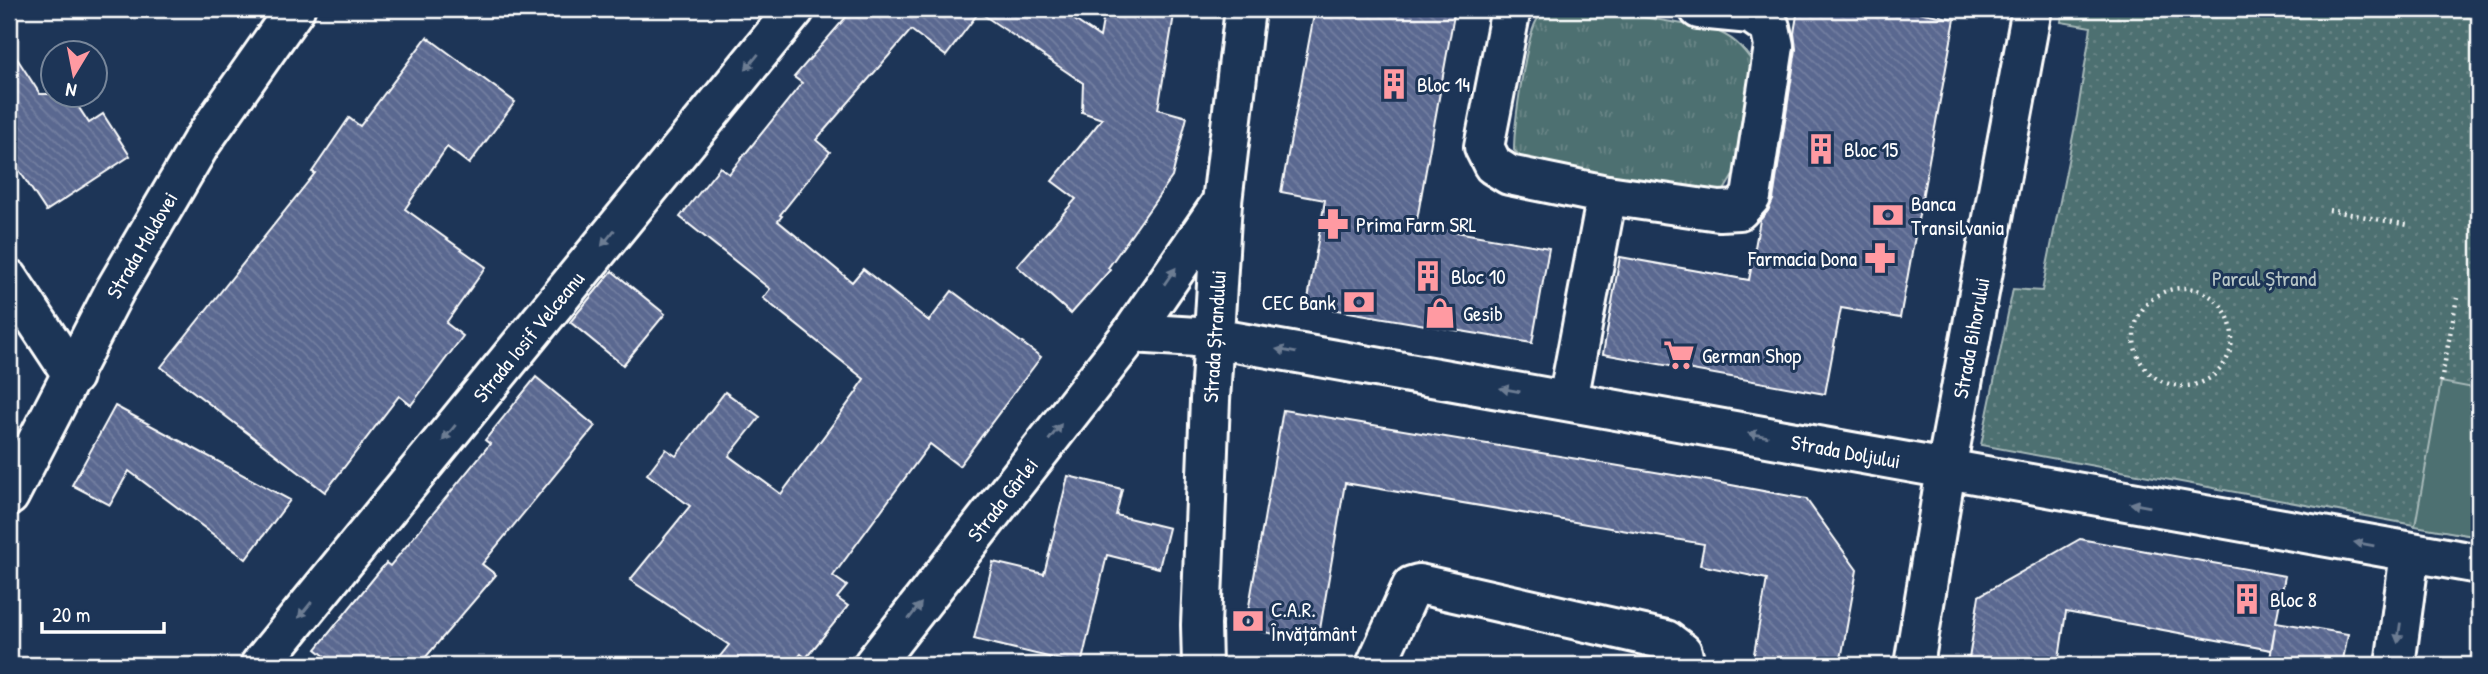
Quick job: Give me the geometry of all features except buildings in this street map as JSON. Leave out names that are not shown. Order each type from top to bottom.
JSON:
[{"type":"street","name":"Strada Moldovei","points":[[9,496],[115,290],[201,143],[295,9]]},
{"type":"street","name":"Strada Iosif Velceanu","points":[[260,665],[795,9]]},
{"type":"street","name":"Strada Ștrandului","points":[[1202,665],[1201,625],[1213,338],[1222,202],[1245,9]]},
{"type":"street","points":[[1511,9],[1484,147],[1493,165],[1508,175],[1607,195],[1719,211],[1740,210],[1751,197],[1774,46],[1770,27],[1751,14],[1699,9]]},
{"type":"street","name":"Strada Bihorului","points":[[1914,665],[1946,470],[2032,9]]},
{"type":"street","points":[[1567,400],[1607,195]]},
{"type":"street","name":"Strada Gârlei","points":[[873,665],[1132,333],[1222,202]]},
{"type":"street","points":[[9,279],[73,376]]},
{"type":"street","points":[[1132,333],[1213,338]]},
{"type":"street","name":"Strada Doljului","points":[[1213,338],[2479,564]]},
{"type":"street","points":[[2395,665],[2410,552]]},
{"type":"street","points":[[1376,665],[1412,586],[1419,584],[1666,640],[1682,652],[1685,665]]},
{"type":"path","points":[[2329,210],[2408,225]]},
{"type":"path","points":[[2188,289],[2211,296],[2223,308],[2230,322],[2232,338],[2229,355],[2221,369],[2201,382],[2178,386],[2157,378],[2140,361],[2134,345],[2134,329],[2140,313],[2150,300],[2164,291],[2188,289]]},
{"type":"path","points":[[2441,382],[2457,298]]},
{"type":"green space","points":[[1554,9],[1598,9],[1711,29],[1731,38],[1741,47],[1754,64],[1735,172],[1723,192],[1706,199],[1529,166],[1514,150],[1518,102],[1530,40],[1539,17]]},
{"type":"green space","name":"Parcul Ștrand","points":[[2063,9],[2479,9],[2479,537],[1981,445],[2013,289],[2042,291],[2077,116],[2091,27],[2061,22]]},
{"type":"green space","points":[[2441,382],[2479,389],[2479,537],[2415,526]]},
{"type":"place","name":"Bloc 14","points":[[1394,84]]},
{"type":"place","name":"Bloc 15","points":[[1821,149]]},
{"type":"place","name":"Banca Transilvania","points":[[1888,215]]},
{"type":"place","name":"Prima Farm SRL","points":[[1333,224]]},
{"type":"place","name":"Farmacia Dona","points":[[1880,258]]},
{"type":"place","name":"Bloc 10","points":[[1428,276]]},
{"type":"place","name":"CEC Bank","points":[[1359,302]]},
{"type":"place","name":"Gesib","points":[[1440,313]]},
{"type":"place","name":"German Shop","points":[[1679,355]]},
{"type":"place","name":"Bloc 8","points":[[2247,599]]},
{"type":"place","name":"C.A.R. Învățământ","points":[[1248,621]]}]
